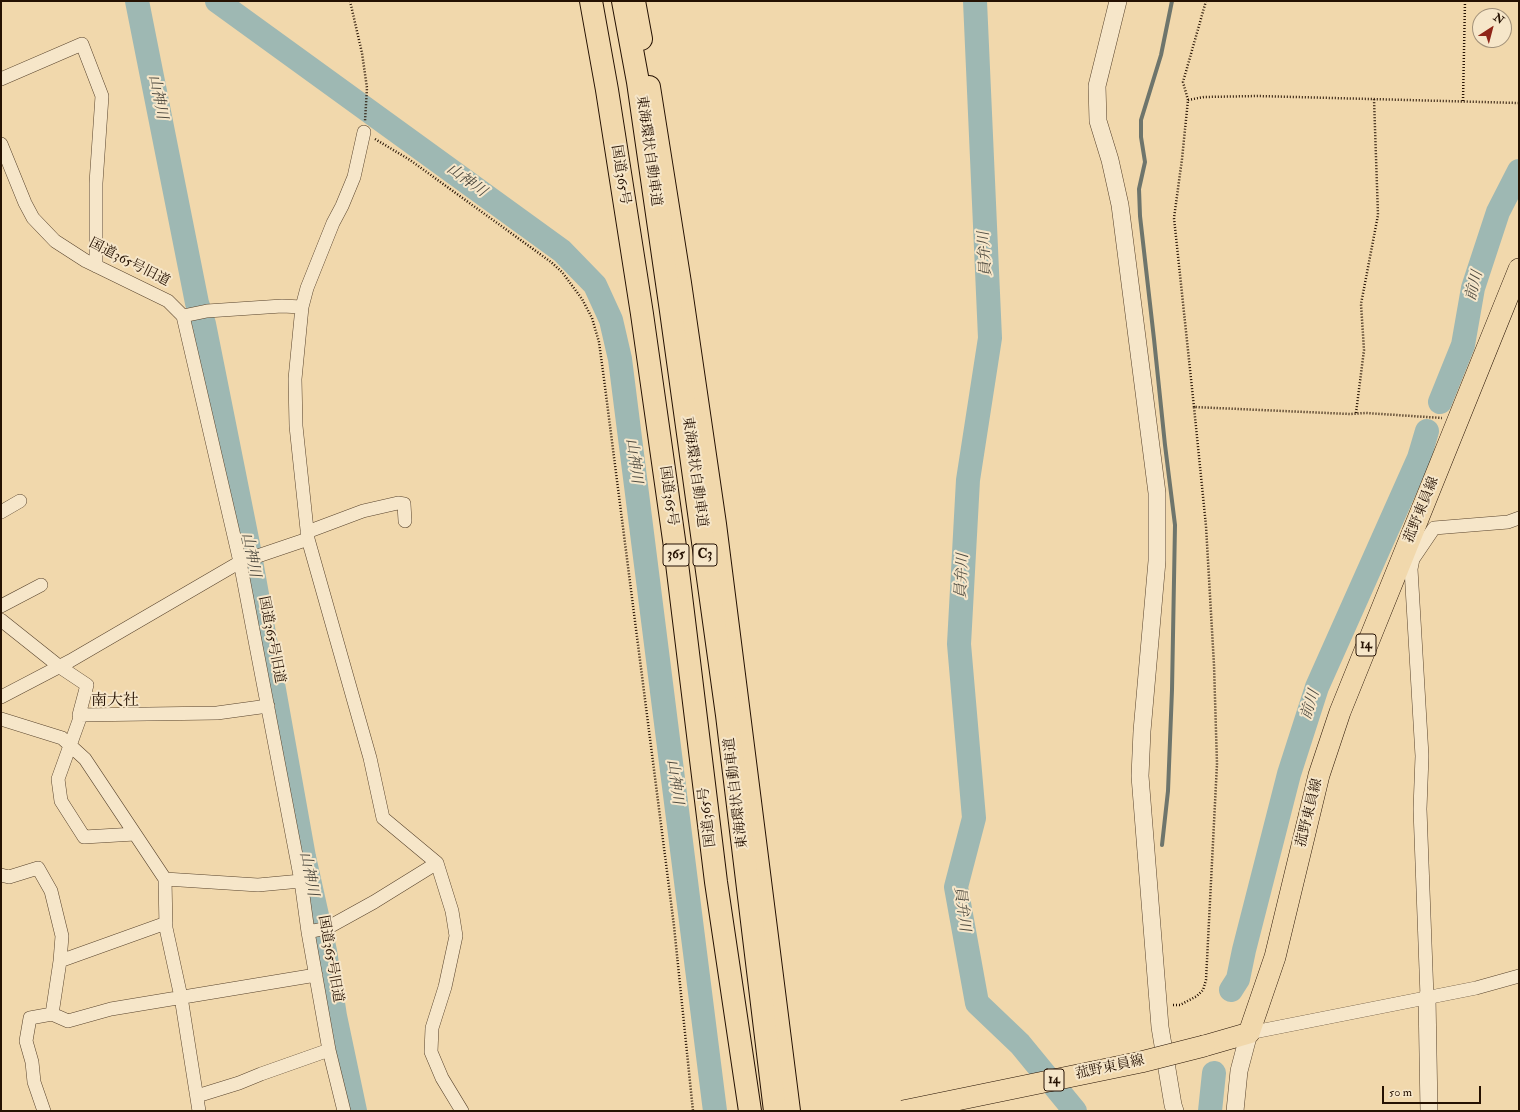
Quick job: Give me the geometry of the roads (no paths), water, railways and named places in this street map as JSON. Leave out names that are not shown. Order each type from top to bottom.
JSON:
[{"type":"highway","name":"国道365号","points":[[591,1],[607,90],[644,322],[674,539],[716,882],[750,1111]]},
{"type":"highway","name":"東海環状自動車道","points":[[623,1],[638,82],[726,707],[774,1111]]},
{"type":"highway","points":[[634,1],[665,184],[715,524],[789,1111]]},
{"type":"main road","name":"菰野東員線","points":[[903,1111],[1142,1062],[1249,1033],[1275,957],[1330,740],[1340,712],[1408,557],[1459,420],[1519,269]]},
{"type":"street","points":[[1118,1],[1097,86],[1098,121],[1110,160],[1120,206],[1156,493],[1157,562],[1142,732],[1140,776],[1160,1027],[1175,1111]]},
{"type":"street","points":[[1,79],[82,44],[102,96],[96,183],[96,266]]},
{"type":"street","points":[[364,127],[354,177],[333,223],[307,288],[302,307],[295,379],[296,426],[308,535],[370,758],[383,818],[437,863],[452,911],[456,936],[445,987],[432,1028],[431,1052],[442,1078],[462,1111]]},
{"type":"street","name":"国道365号旧道","points":[[1,144],[33,218],[55,242],[96,266],[168,301],[187,315],[247,560],[268,706],[301,881],[317,930],[316,975],[329,1050],[344,1111]]},
{"type":"street","points":[[187,315],[207,311],[282,306],[302,307]]},
{"type":"street","points":[[1,512],[20,501]]},
{"type":"street","points":[[1,697],[60,667],[247,560],[363,511],[398,503],[404,504],[405,521]]},
{"type":"street","points":[[1429,1111],[1427,997],[1420,809],[1422,756],[1411,568],[1408,557],[1434,528],[1508,522],[1519,518]]},
{"type":"street","points":[[1,606],[41,585]]},
{"type":"street","points":[[1,620],[60,667],[87,685],[81,715],[58,779],[61,801],[84,837],[135,834]]},
{"type":"street","points":[[81,715],[217,714],[268,706]]},
{"type":"street","points":[[1,719],[62,738],[85,759],[165,879],[166,923],[181,997],[199,1111]]},
{"type":"street","points":[[317,930],[374,902],[437,863]]},
{"type":"street","points":[[1,876],[9,877],[38,868],[51,892],[62,936],[52,1014]]},
{"type":"street","points":[[165,879],[258,885],[301,881]]},
{"type":"street","points":[[60,961],[166,923]]},
{"type":"street","points":[[44,1111],[34,1082],[32,1062],[26,1041],[30,1018],[52,1014],[68,1021],[112,1009],[316,975]]},
{"type":"street","points":[[1235,1111],[1239,1071],[1249,1033],[1476,988],[1519,976]]},
{"type":"street","points":[[197,1096],[239,1083],[329,1050]]},
{"type":"waterway","name":"山神川","points":[[137,1],[197,303],[204,324],[248,544],[304,857],[325,951],[335,1016],[355,1111]]},
{"type":"waterway","name":"山神川","points":[[217,1],[562,251],[595,285],[611,320],[620,359],[715,1111]]},
{"type":"waterway","name":"員弁川","points":[[975,1],[990,338],[968,480],[959,644],[974,818],[956,887],[977,1003],[1020,1044],[1075,1111]]},
{"type":"waterway","points":[[1162,845],[1168,791],[1172,690],[1175,525],[1140,216],[1139,189],[1145,162],[1141,137],[1141,120],[1161,55],[1172,1]]},
{"type":"waterway","name":"前川","points":[[1440,402],[1463,345],[1473,288],[1498,212],[1519,171]]},
{"type":"waterway","name":"前川","points":[[1231,990],[1238,979],[1289,774],[1317,687],[1419,458],[1427,431]]},
{"type":"waterway","name":"前川","points":[[1210,1111],[1214,1073]]},
{"type":"district","name":"南大社","points":[[115,702]]}]
